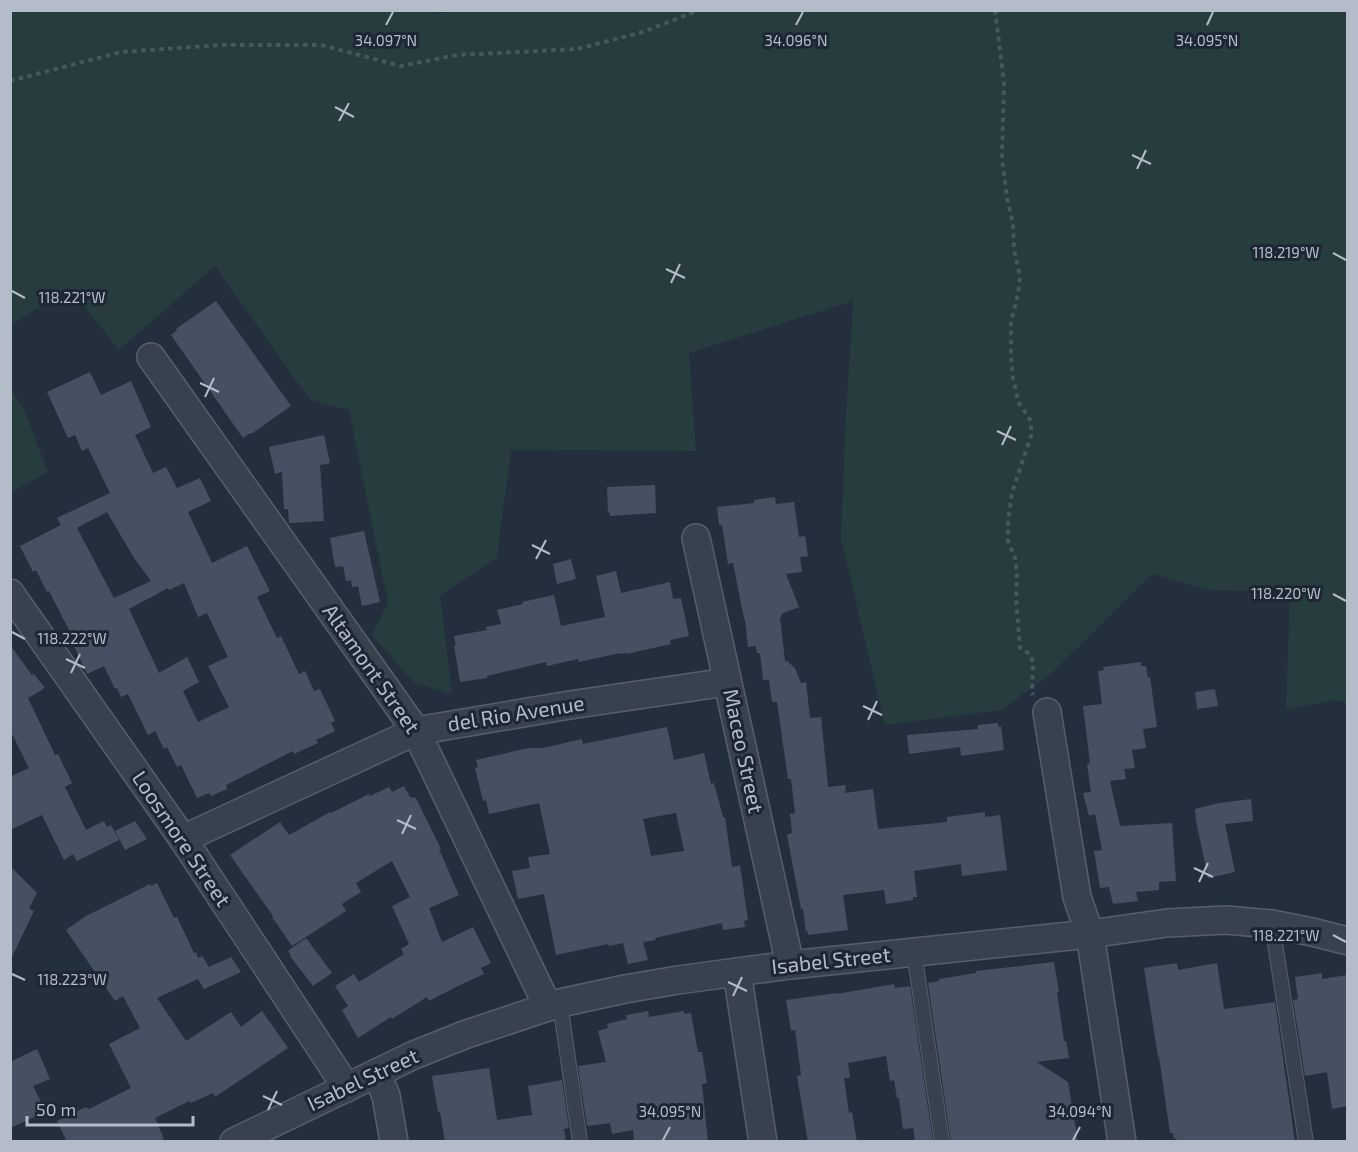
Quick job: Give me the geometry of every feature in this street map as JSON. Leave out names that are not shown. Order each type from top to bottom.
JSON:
[{"type":"street","name":"Altamont Street","points":[[151,357],[416,731],[554,1005]]},
{"type":"street","name":"Maceo Street","points":[[696,538],[790,965]]},
{"type":"street","name":"Loosmore Street","points":[[10,593],[183,839],[347,1088]]},
{"type":"street","name":"del Rio Avenue","points":[[183,839],[416,731],[727,682]]},
{"type":"street","points":[[1047,712],[1077,897],[1090,934],[1122,1142]]},
{"type":"street","name":"Isabel Street","points":[[234,1142],[414,1055],[464,1035],[554,1005],[625,989],[790,965],[1090,934],[1167,923],[1226,920],[1272,924],[1347,941]]},
{"type":"street","points":[[737,972],[763,1142]]},
{"type":"street","points":[[377,1073],[386,1096],[394,1142]]},
{"type":"lane","points":[[1272,924],[1306,1142]]},
{"type":"lane","points":[[914,952],[942,1142]]},
{"type":"lane","points":[[554,1005],[579,1142]]},
{"type":"path","points":[[10,81],[121,52],[221,45],[321,45],[401,66],[457,55],[577,49],[643,32],[699,10]]},
{"type":"path","points":[[995,10],[1004,83],[1002,159],[1013,224],[1014,250],[1020,277],[1011,322],[1013,379],[1019,403],[1031,421],[1031,436],[1012,493],[1008,541],[1015,558],[1017,573],[1016,599],[1020,648],[1030,654],[1033,662],[1032,693],[1047,712]]},
{"type":"green space","points":[[432,10],[434,14],[470,10],[1347,11],[1347,703],[1336,700],[1286,709],[1290,592],[1209,590],[1152,574],[1053,672],[1001,710],[885,725],[841,539],[853,301],[689,353],[696,451],[511,450],[497,558],[440,595],[452,694],[414,683],[372,635],[388,603],[349,410],[310,400],[215,266],[119,350],[70,288],[11,325],[10,11]]},
{"type":"green space","points":[[11,389],[24,409],[48,472],[11,492]]},
{"type":"building","points":[[216,301],[291,406],[243,438],[171,335]]},
{"type":"building","points":[[90,372],[101,395],[131,381],[151,427],[135,435],[153,473],[166,467],[177,488],[200,478],[211,501],[188,512],[212,563],[247,546],[270,591],[257,597],[277,638],[281,636],[299,674],[305,671],[314,691],[320,689],[335,721],[331,723],[335,731],[316,740],[318,743],[294,754],[293,751],[226,785],[227,789],[211,796],[209,793],[197,798],[181,765],[177,767],[167,747],[164,749],[155,731],[148,735],[128,694],[121,697],[104,666],[87,674],[68,633],[70,632],[49,591],[47,592],[36,570],[33,572],[20,546],[61,525],[57,518],[110,493],[88,448],[82,451],[75,435],[68,438],[47,392]],"holes":[[[107,512],[134,558],[151,581],[114,598],[77,528]],[[184,583],[198,617],[207,613],[228,657],[208,666],[229,707],[198,722],[183,691],[199,682],[187,657],[159,673],[129,609],[168,588],[169,590]]]},
{"type":"building","points":[[324,435],[330,463],[320,465],[324,521],[289,523],[288,509],[284,509],[282,472],[275,474],[269,447]]},
{"type":"building","points":[[655,485],[656,513],[610,516],[610,512],[608,513],[607,487]]},
{"type":"building","points":[[775,497],[776,504],[794,502],[799,537],[805,536],[808,556],[800,557],[802,572],[786,574],[799,607],[781,614],[782,617],[780,617],[785,661],[795,668],[801,683],[806,682],[810,718],[821,717],[828,787],[846,785],[845,793],[873,789],[878,829],[947,822],[947,817],[985,812],[985,817],[1000,815],[1007,870],[962,876],[961,864],[914,871],[917,897],[913,897],[913,900],[886,904],[884,890],[843,895],[848,930],[808,935],[808,931],[806,932],[787,835],[792,833],[790,814],[795,813],[777,702],[772,702],[769,680],[763,680],[760,653],[757,653],[756,646],[748,647],[745,619],[733,563],[728,564],[717,507],[754,503],[754,500]]},
{"type":"building","points":[[364,531],[380,602],[362,606],[358,586],[352,587],[351,580],[346,581],[343,566],[335,567],[330,538]]},
{"type":"building","points":[[571,559],[576,579],[557,584],[553,564]]},
{"type":"building","points":[[616,571],[621,593],[670,582],[673,599],[681,598],[689,636],[670,640],[671,644],[626,654],[620,653],[579,662],[578,659],[547,666],[546,662],[487,676],[487,678],[460,682],[454,636],[487,630],[486,627],[501,624],[497,610],[554,595],[561,626],[605,617],[596,576]]},
{"type":"building","points":[[10,645],[32,675],[34,674],[45,688],[28,698],[55,755],[58,754],[72,783],[65,787],[86,830],[104,821],[107,827],[111,825],[119,840],[77,861],[73,854],[64,860],[42,815],[10,830],[10,777],[29,768],[10,730]]},
{"type":"building","points":[[1141,662],[1141,666],[1146,666],[1148,678],[1150,677],[1157,727],[1143,729],[1146,748],[1132,750],[1135,768],[1124,769],[1126,779],[1110,781],[1120,826],[1172,823],[1176,881],[1159,882],[1159,890],[1136,892],[1138,901],[1113,904],[1109,887],[1100,888],[1094,851],[1102,850],[1095,814],[1089,816],[1083,793],[1091,792],[1083,706],[1102,704],[1098,671],[1104,670],[1103,667]]},
{"type":"building","points":[[1215,689],[1218,706],[1197,709],[1195,692]]},
{"type":"building","points":[[998,723],[998,727],[1001,726],[1004,750],[961,756],[960,747],[909,754],[907,735],[978,729],[978,725]]},
{"type":"building","points":[[667,727],[674,760],[704,753],[711,784],[714,783],[723,817],[725,817],[732,867],[740,865],[748,920],[744,921],[745,927],[723,930],[722,923],[655,938],[656,940],[643,942],[648,960],[628,964],[623,943],[556,955],[544,894],[518,899],[512,871],[530,868],[528,857],[550,854],[539,803],[489,814],[486,800],[483,801],[475,768],[478,767],[476,760],[582,739],[583,744]],"holes":[[[676,813],[684,851],[651,856],[643,819]]]},
{"type":"building","points":[[404,786],[410,797],[416,798],[441,849],[439,849],[459,895],[429,908],[442,942],[473,927],[491,963],[481,968],[484,974],[429,1001],[427,997],[358,1038],[342,1010],[348,1006],[335,986],[354,974],[359,982],[404,954],[401,949],[409,944],[392,906],[410,897],[392,861],[356,883],[361,892],[342,904],[346,911],[292,946],[230,855],[280,822],[289,835],[369,794],[370,796],[389,787],[392,792]]},
{"type":"building","points":[[1251,799],[1253,821],[1225,824],[1235,872],[1208,878],[1195,809]]},
{"type":"building","points":[[135,821],[147,839],[125,850],[115,831]]},
{"type":"building","points":[[11,867],[37,893],[29,908],[34,911],[10,961]]},
{"type":"building","points":[[157,883],[174,918],[177,917],[198,958],[202,956],[209,967],[231,957],[241,972],[204,989],[198,979],[157,998],[186,1041],[231,1012],[241,1027],[262,1011],[288,1048],[215,1097],[213,1093],[191,1103],[189,1101],[155,1118],[165,1142],[67,1142],[57,1121],[86,1107],[89,1109],[131,1088],[109,1044],[140,1028],[123,996],[115,1001],[66,930],[86,916],[150,884],[151,886]]},
{"type":"building","points":[[306,938],[332,973],[313,986],[288,951]]},
{"type":"building","points":[[1054,962],[1064,1041],[1066,1041],[1069,1058],[1037,1062],[1068,1082],[1078,1142],[951,1142],[928,983],[976,973],[976,971]]},
{"type":"building","points":[[1177,963],[1178,970],[1217,963],[1224,1009],[1275,1002],[1295,1142],[1177,1142],[1173,1133],[1170,1133],[1144,968]]},
{"type":"building","points":[[1322,973],[1322,979],[1347,975],[1347,1106],[1332,1109],[1327,1072],[1305,1076],[1293,1000],[1298,999],[1295,977]]},
{"type":"building","points":[[894,984],[895,988],[910,986],[933,1142],[915,1142],[913,1128],[903,1129],[899,1098],[897,1098],[894,1080],[890,1081],[886,1056],[848,1063],[850,1078],[844,1078],[849,1113],[852,1112],[857,1142],[808,1142],[797,1076],[801,1075],[795,1030],[791,1031],[786,1000]]},
{"type":"building","points":[[648,1011],[649,1017],[684,1011],[684,1014],[691,1013],[698,1052],[702,1052],[707,1083],[702,1084],[708,1142],[634,1142],[633,1130],[612,1134],[610,1123],[587,1126],[578,1066],[606,1062],[598,1031],[608,1028],[607,1024],[627,1019],[626,1015]]},
{"type":"building","points":[[37,1049],[50,1079],[33,1086],[46,1112],[10,1128],[10,1062]]},
{"type":"building","points":[[489,1068],[497,1120],[532,1115],[528,1086],[562,1080],[569,1128],[564,1129],[566,1142],[445,1142],[432,1076]]}]
